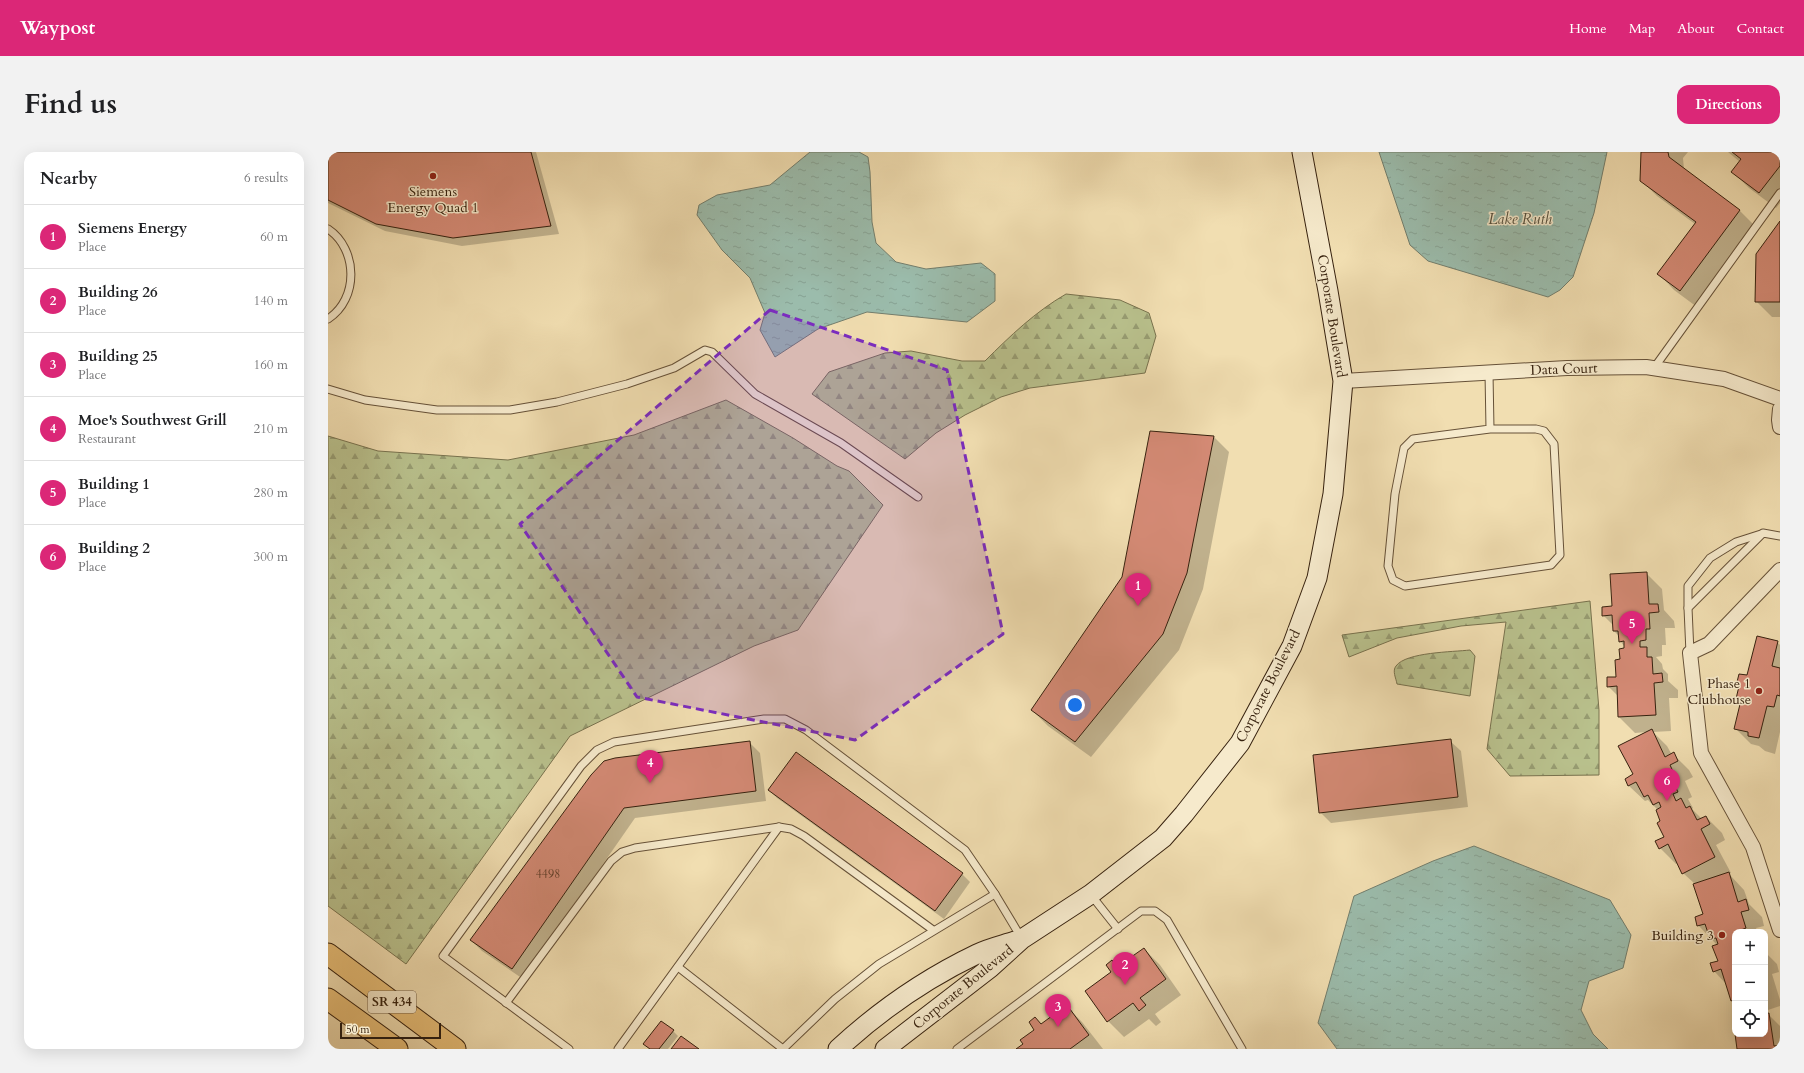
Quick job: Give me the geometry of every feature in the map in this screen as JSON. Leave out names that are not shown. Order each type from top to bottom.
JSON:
[{"type":"main road","name":"SR 434","points":[[328,954],[455,1049]]},
{"type":"main road","name":"SR 434","points":[[328,999],[397,1049]]},
{"type":"street","name":"Corporate Boulevard","points":[[885,1049],[990,968],[1022,939],[1091,894],[1163,838],[1184,814],[1240,743],[1292,646],[1317,578],[1334,494],[1343,381],[1302,152]]},
{"type":"street","name":"Data Court","points":[[1343,381],[1567,368],[1654,368],[1724,379],[1780,399]]},
{"type":"street","points":[[1780,409],[1780,427]]},
{"type":"street","points":[[1780,570],[1708,644],[1690,654],[1701,753],[1753,847],[1780,930]]},
{"type":"street","name":"Corporate Boulevard","points":[[838,1049],[909,992],[978,954],[1022,939]]},
{"type":"lane","points":[[1654,368],[1780,193]]},
{"type":"lane","points":[[328,230],[343,245],[349,257],[351,272],[350,285],[346,298],[340,308],[328,319]]},
{"type":"lane","points":[[328,389],[365,400],[437,410],[510,410],[556,402],[627,384],[674,368],[705,350],[712,352],[755,394],[841,443],[918,496]]},
{"type":"lane","points":[[1489,373],[1490,429]]},
{"type":"lane","points":[[1490,429],[1536,429],[1544,431],[1554,444],[1560,555],[1551,565],[1405,586],[1393,580],[1388,566],[1395,494],[1404,448],[1413,439],[1490,429]]},
{"type":"lane","points":[[1688,608],[1763,533]]},
{"type":"lane","points":[[1690,654],[1688,586],[1710,558],[1736,542],[1763,533],[1780,536]]},
{"type":"lane","points":[[569,1049],[443,956],[581,766],[597,750],[614,742],[764,719],[785,719],[806,730],[964,850],[995,894],[1022,939]]},
{"type":"lane","points":[[618,1049],[779,827]]},
{"type":"lane","points":[[506,1003],[611,861],[622,852],[635,848],[779,827],[792,829],[804,836],[933,930]]},
{"type":"lane","points":[[678,967],[783,1049],[835,999],[879,964],[933,930],[995,894]]},
{"type":"lane","points":[[1091,894],[1118,929]]},
{"type":"lane","points":[[957,1049],[1141,911],[1155,911],[1167,920],[1242,1049]]},
{"type":"highlighted area","points":[[770,310],[947,370],[1003,634],[855,740],[637,697],[520,524]]},
{"type":"green space","points":[[1066,294],[1120,300],[1149,313],[1156,336],[1145,373],[1030,388],[1001,397],[965,415],[936,433],[905,459],[812,394],[829,372],[885,353],[911,351],[962,361],[985,361],[1033,317]]},
{"type":"green space","points":[[726,400],[793,438],[837,466],[849,471],[883,505],[798,630],[754,646],[570,736],[406,964],[328,906],[328,436],[378,451],[508,460],[634,435]]},
{"type":"green space","points":[[1590,601],[1599,710],[1599,775],[1510,776],[1487,749],[1506,622],[1461,626],[1397,638],[1349,657],[1342,635]]},
{"type":"green space","points":[[1470,650],[1475,656],[1470,696],[1397,684],[1394,670],[1401,661],[1419,655]]},
{"type":"water","points":[[810,152],[859,152],[868,157],[872,222],[876,243],[896,262],[926,269],[981,263],[995,274],[995,301],[967,322],[867,312],[818,329],[775,357],[760,330],[765,313],[750,278],[722,250],[697,215],[699,205],[717,195],[770,185]]},
{"type":"water","name":"Lake Ruth","points":[[1379,152],[1607,152],[1594,213],[1573,277],[1560,290],[1548,297],[1428,261],[1410,245]]},
{"type":"water","points":[[1474,846],[1610,900],[1631,935],[1623,968],[1589,981],[1581,1010],[1593,1034],[1608,1049],[1337,1049],[1318,1023],[1354,896],[1433,861]]},
{"type":"building","name":"Siemens Energy Quad 1","points":[[328,152],[531,152],[551,226],[453,238],[376,224],[328,200]]},
{"type":"building","points":[[1641,152],[1668,152],[1669,157],[1740,210],[1680,291],[1657,274],[1696,222],[1640,181]]},
{"type":"building","points":[[1732,152],[1780,152],[1780,166],[1759,193],[1731,172],[1741,159]]},
{"type":"building","points":[[1780,221],[1780,302],[1755,302],[1756,254]]},
{"type":"building","points":[[1150,431],[1214,436],[1187,573],[1163,634],[1075,742],[1031,710],[1122,577]]},
{"type":"building","points":[[1647,572],[1649,604],[1658,604],[1659,612],[1649,613],[1650,629],[1646,629],[1646,640],[1640,641],[1640,647],[1647,647],[1647,657],[1652,657],[1653,674],[1662,673],[1663,682],[1654,683],[1656,715],[1618,717],[1617,686],[1607,687],[1607,677],[1616,677],[1615,660],[1620,659],[1619,649],[1624,648],[1624,641],[1619,642],[1618,631],[1613,631],[1612,615],[1602,616],[1602,607],[1612,606],[1610,574]]},
{"type":"building","name":"Phase 1 Clubhouse","points":[[1757,636],[1778,641],[1772,666],[1780,668],[1780,696],[1777,695],[1774,707],[1767,706],[1759,738],[1748,736],[1748,732],[1734,729],[1741,700],[1736,699],[1739,686],[1736,686],[1739,674],[1747,675]]},
{"type":"building","points":[[1652,729],[1665,757],[1674,752],[1678,761],[1670,765],[1677,780],[1673,782],[1678,792],[1673,794],[1676,801],[1681,798],[1686,808],[1690,806],[1697,820],[1706,816],[1710,824],[1701,829],[1715,857],[1682,874],[1668,844],[1659,849],[1655,841],[1664,837],[1657,823],[1660,821],[1656,810],[1661,807],[1659,802],[1653,805],[1648,795],[1644,797],[1636,782],[1628,786],[1625,779],[1633,774],[1618,746]]},
{"type":"building","points":[[1451,739],[1458,797],[1319,813],[1313,755]]},
{"type":"building","points":[[750,741],[756,791],[624,808],[512,969],[470,940],[591,775],[604,761],[615,758]]},
{"type":"building","points":[[796,752],[963,873],[935,911],[768,790]]},
{"type":"building","name":"Building 3","points":[[1729,872],[1738,902],[1746,899],[1749,910],[1741,912],[1746,928],[1732,929],[1731,1001],[1721,969],[1713,972],[1710,963],[1718,961],[1712,946],[1718,944],[1716,938],[1710,939],[1705,924],[1697,926],[1695,917],[1703,914],[1693,884]]},
{"type":"building","points":[[1144,948],[1166,979],[1140,998],[1146,1005],[1139,1011],[1133,1003],[1107,1022],[1085,991],[1111,972],[1106,965],[1112,960],[1117,967]]},
{"type":"building","points":[[1067,1005],[1089,1035],[1070,1049],[1016,1049],[1023,1044],[1020,1040],[1034,1030],[1029,1022],[1035,1017],[1041,1024]]},
{"type":"building","points":[[1769,1013],[1774,1046],[1780,1045],[1780,1049],[1737,1049],[1735,1037],[1768,1037]]},
{"type":"building","points":[[661,1021],[674,1030],[659,1049],[650,1049],[643,1044]]},
{"type":"building","points":[[681,1036],[699,1049],[671,1049]]},
{"type":"place","name":"Siemens Energy Quad 1","points":[[433,176]]},
{"type":"place","name":"Siemens Energy","points":[[1138,606]]},
{"type":"place","name":"Building 1","points":[[1632,644]]},
{"type":"place","name":"Phase 1 Clubhouse","points":[[1759,691]]},
{"type":"place","name":"Moe's Southwest Grill","points":[[650,783]]},
{"type":"place","name":"Building 2","points":[[1667,801]]},
{"type":"place","name":"Building 3","points":[[1722,935]]},
{"type":"place","name":"Building 26","points":[[1125,985]]},
{"type":"place","name":"Building 25","points":[[1058,1027]]}]
